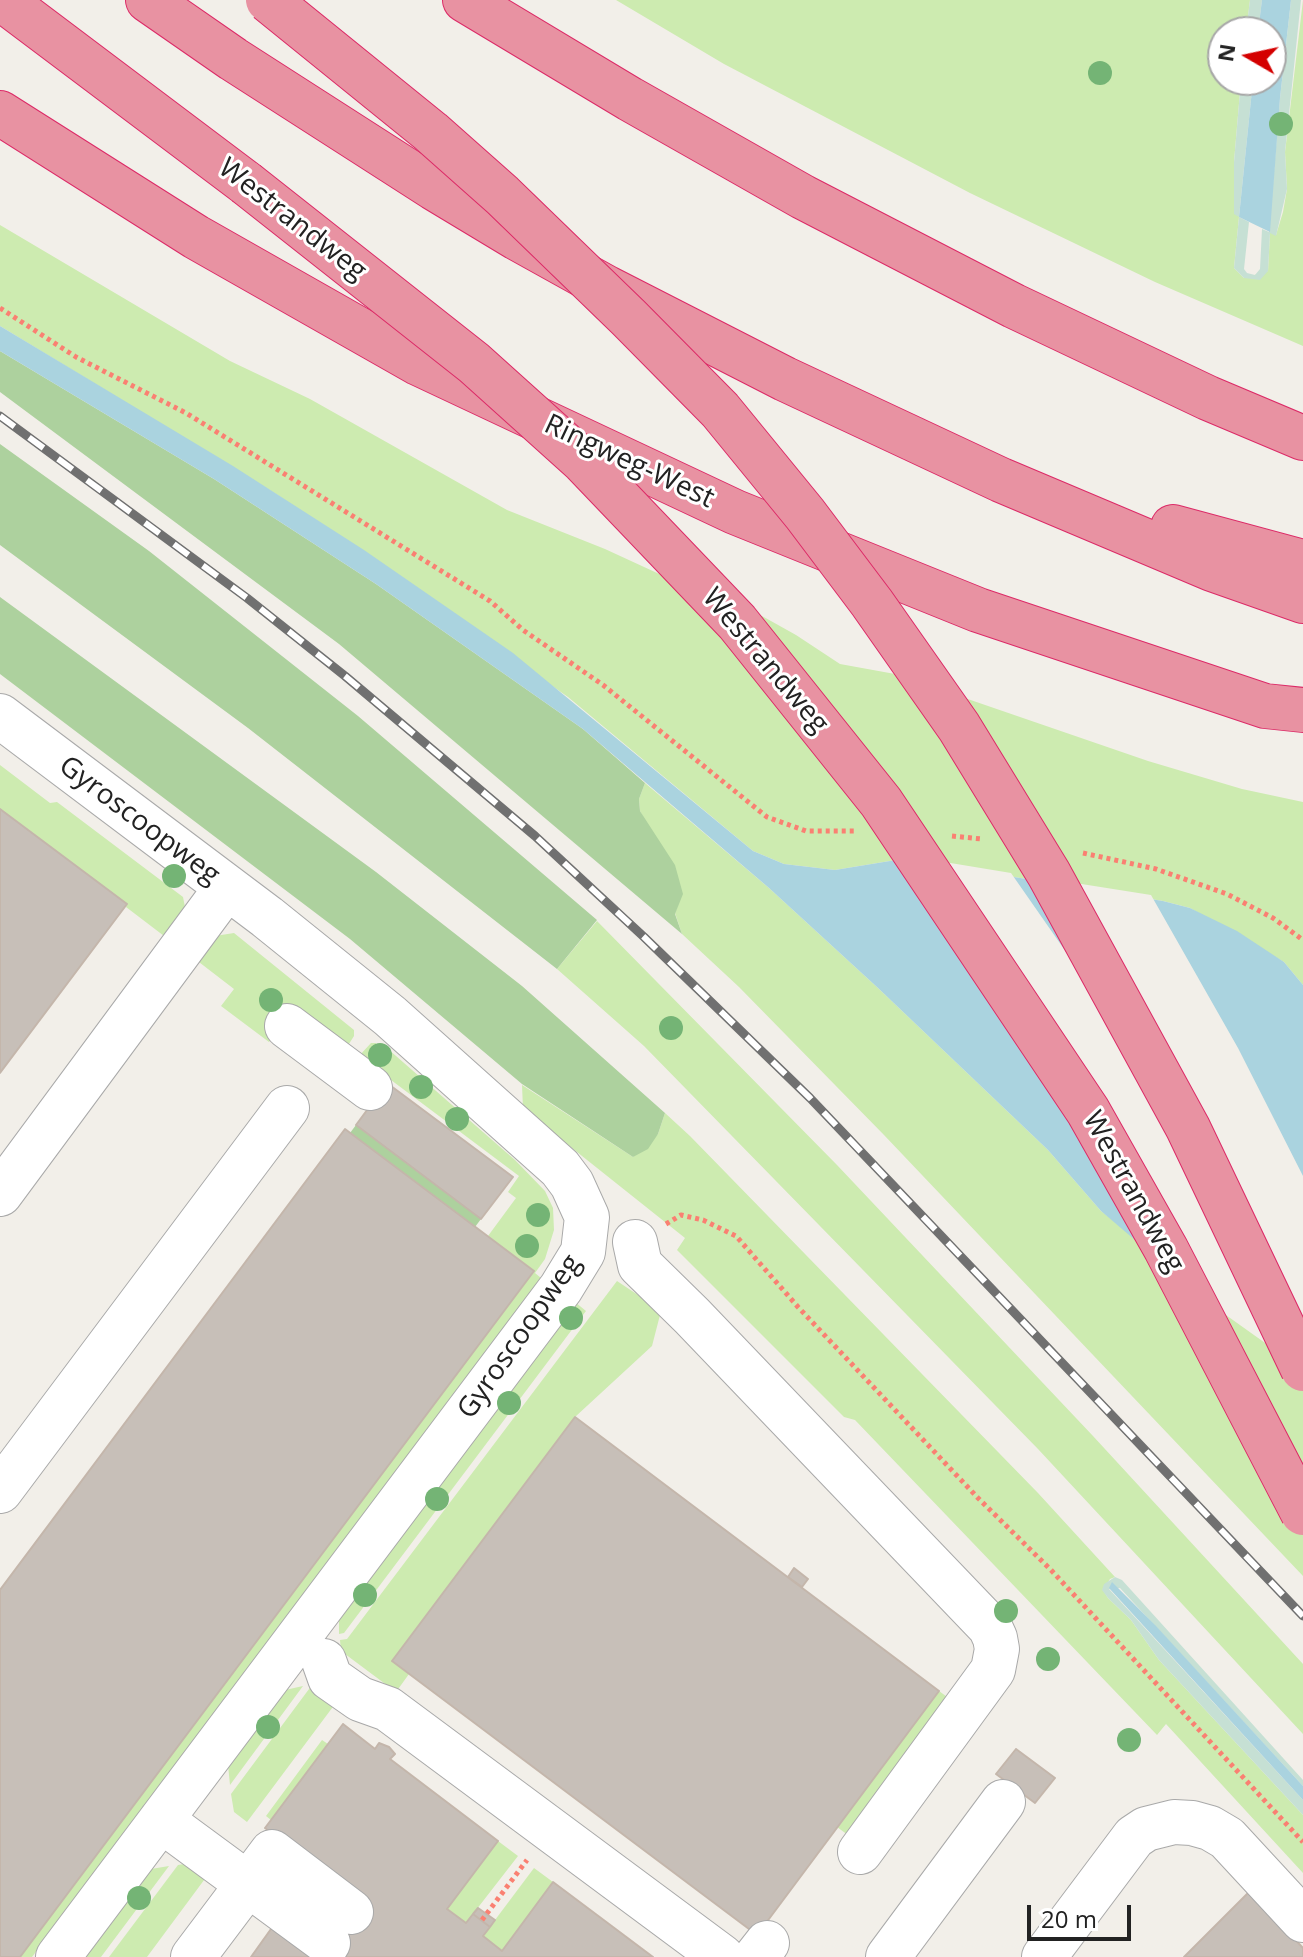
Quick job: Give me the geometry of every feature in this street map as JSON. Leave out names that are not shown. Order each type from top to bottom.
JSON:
[{"type":"highway","name":"Westrandweg","points":[[3,0],[246,183],[474,363],[584,462],[737,622],[862,778],[945,894],[1088,1111],[1166,1249],[1303,1513]]},
{"type":"highway","points":[[148,0],[233,59],[517,238],[607,288],[785,379],[1001,480],[1212,569],[1303,601]]},
{"type":"highway","points":[[268,0],[431,132],[534,226],[720,410],[805,514],[959,727],[1049,874],[1188,1128],[1303,1369]]},
{"type":"highway","points":[[465,0],[630,99],[803,197],[1014,306],[1208,398],[1298,436]]},
{"type":"highway","name":"Ringweg-West","points":[[0,113],[196,237],[418,363],[735,512],[978,610],[1284,708]]},
{"type":"highway","points":[[1001,480],[1303,562]]},
{"type":"highway","points":[[1284,708],[1303,740]]},
{"type":"street","name":"Gyroscoopweg","points":[[0,716],[227,887],[385,1012],[474,1088],[560,1168],[582,1202],[587,1217],[583,1252],[561,1288],[310,1651],[161,1820],[58,1957]]},
{"type":"street","points":[[0,1194],[227,887]]},
{"type":"street","points":[[287,1026],[356,1077],[385,1012]]},
{"type":"street","points":[[0,1491],[287,1108]]},
{"type":"street","points":[[587,1236],[635,1242],[640,1265],[990,1627],[995,1638],[997,1649],[993,1670],[860,1852]]},
{"type":"street","points":[[310,1651],[330,1678],[360,1699],[388,1709],[722,1957]]},
{"type":"street","points":[[888,1957],[1003,1802]]},
{"type":"street","points":[[161,1820],[248,1884]]},
{"type":"street","points":[[1044,1957],[1134,1837],[1146,1829],[1174,1822],[1201,1826],[1227,1838],[1303,1920]]},
{"type":"street","points":[[193,1957],[272,1852],[339,1927]]},
{"type":"path","points":[[0,308],[76,357],[186,413],[490,601],[523,630],[603,685],[767,817],[806,831],[862,831]]},
{"type":"path","points":[[944,835],[987,840]]},
{"type":"path","points":[[1073,852],[1156,869],[1227,894],[1273,918],[1303,940]]},
{"type":"path","points":[[635,1242],[681,1215],[703,1220],[736,1236],[798,1307],[978,1498],[1051,1570],[1303,1842]]},
{"type":"path","points":[[482,1920],[550,1830]]},
{"type":"green space","points":[[616,0],[1250,0],[1248,16],[1207,16],[1207,96],[1240,96],[1234,162],[1239,217],[1234,268],[1244,278],[1268,271],[1270,232],[1276,235],[1283,212],[1287,189],[1285,152],[1303,0],[1303,346],[1155,282],[970,193],[724,64]]},
{"type":"green space","points":[[1250,0],[1262,0],[1260,16],[1248,16]]},
{"type":"green space","points":[[1291,0],[1301,0],[1285,152],[1287,189],[1276,236],[1270,233],[1268,271],[1260,280],[1244,278],[1234,268],[1239,217],[1249,222],[1244,269],[1255,275],[1260,269],[1262,229],[1269,232],[1280,96],[1287,96],[1287,36]]},
{"type":"green space","points":[[1240,96],[1251,96],[1239,217],[1234,214],[1234,162]]},
{"type":"green space","points":[[0,225],[230,361],[310,399],[507,510],[605,549],[707,596],[762,616],[840,664],[895,674],[1148,761],[1242,789],[1303,802],[1303,985],[1284,962],[1190,908],[1163,901],[902,859],[835,870],[784,864],[753,851],[568,697],[276,494],[0,326]]},
{"type":"green space","points":[[0,351],[214,479],[376,584],[583,729],[645,783],[639,799],[640,811],[675,865],[683,894],[675,914],[682,934],[339,644],[0,392]]},
{"type":"green space","points":[[0,444],[149,551],[358,716],[597,920],[557,969],[248,728],[0,545]]},
{"type":"green space","points":[[0,597],[376,872],[522,986],[665,1113],[658,1134],[648,1149],[633,1157],[522,1084],[350,939],[0,674]]},
{"type":"green space","points":[[0,765],[50,803],[57,802],[183,897],[186,912],[168,939],[126,907],[127,904],[0,809]]},
{"type":"green space","points":[[645,783],[769,888],[878,988],[1048,1150],[1101,1211],[1303,1366],[1303,1576],[884,1135],[739,987],[682,934],[675,913],[682,894],[640,811],[639,799]]},
{"type":"green space","points":[[597,921],[837,1165],[1303,1664],[1303,1734],[1038,1449],[644,1046],[557,969]]},
{"type":"green space","points":[[234,933],[354,1030],[347,1047],[293,1013],[269,1042],[221,1006],[234,989],[195,959],[215,936]]},
{"type":"green space","points":[[371,1043],[376,1043],[376,1048],[388,1049],[515,1160],[545,1191],[553,1208],[554,1230],[545,1259],[535,1273],[541,1278],[32,1957],[19,1957],[533,1271],[488,1236],[516,1198],[508,1192],[519,1176],[359,1056]]},
{"type":"green space","points":[[522,1085],[633,1157],[658,1134],[665,1113],[690,1136],[1038,1493],[1115,1577],[1103,1590],[1108,1598],[1131,1620],[1159,1660],[1303,1815],[1303,1873],[1166,1724],[1157,1735],[855,1420],[844,1417],[677,1250],[685,1238],[523,1109]]},
{"type":"green space","points":[[356,1125],[481,1219],[475,1227],[350,1133]]},
{"type":"green space","points":[[617,1281],[641,1297],[646,1289],[660,1315],[652,1346],[575,1417],[392,1661],[409,1674],[396,1692],[341,1651],[340,1640],[347,1639]]},
{"type":"green space","points":[[575,1302],[586,1311],[344,1633],[339,1634],[339,1618]]},
{"type":"green space","points":[[1115,1577],[1122,1580],[1303,1780],[1303,1786],[1120,1588],[1109,1589],[1303,1800],[1303,1815],[1159,1660],[1131,1620],[1108,1598],[1102,1590],[1104,1584]]},
{"type":"green space","points":[[312,1685],[341,1696],[247,1822],[234,1812],[231,1794]]},
{"type":"green space","points":[[303,1686],[230,1785],[228,1765],[285,1690]]},
{"type":"green space","points":[[939,1691],[954,1702],[852,1838],[837,1827]]},
{"type":"green space","points":[[322,1740],[328,1744],[271,1820],[266,1816]]},
{"type":"green space","points":[[498,1841],[518,1856],[466,1923],[447,1909]]},
{"type":"green space","points":[[196,1862],[210,1872],[147,1957],[109,1957],[178,1865]]},
{"type":"green space","points":[[169,1866],[101,1957],[85,1957],[151,1869]]},
{"type":"green space","points":[[534,1868],[553,1882],[502,1951],[483,1936]]},
{"type":"water","points":[[1262,0],[1291,0],[1287,36],[1287,16],[1260,16]]},
{"type":"water","points":[[1251,96],[1280,96],[1270,232],[1239,217]]},
{"type":"water","points":[[0,326],[233,466],[364,550],[513,653],[753,851],[784,864],[835,870],[902,859],[1163,901],[1190,908],[1237,931],[1284,962],[1303,985],[1303,1366],[1170,1270],[1101,1211],[1048,1150],[878,988],[769,888],[583,729],[376,584],[214,479],[0,351]]},
{"type":"water","points":[[1112,1582],[1303,1786],[1303,1800],[1109,1588]]},
{"type":"pier","points":[[902,855],[1011,873],[1073,962],[1031,876],[1151,895],[1238,1048],[1303,1176],[1303,1370],[1167,1273]]},
{"type":"building","points":[[0,809],[127,904],[0,1073]]},
{"type":"building","points":[[387,1083],[513,1177],[481,1219],[356,1125]]},
{"type":"building","points":[[345,1129],[534,1271],[20,1957],[0,1957],[0,1590]]},
{"type":"building","points":[[575,1417],[939,1691],[757,1935],[392,1661]]},
{"type":"building","points":[[794,1568],[808,1579],[802,1587],[788,1577]]},
{"type":"building","points":[[343,1724],[375,1749],[379,1743],[389,1747],[395,1754],[390,1759],[498,1841],[447,1909],[466,1923],[473,1914],[490,1927],[483,1936],[502,1951],[553,1882],[653,1957],[336,1957],[339,1936],[358,1928],[373,1908],[265,1828]]},
{"type":"building","points":[[1016,1749],[1055,1778],[1035,1803],[996,1774]]},
{"type":"building","points":[[1250,1891],[1303,1948],[1303,1957],[1184,1957]]},
{"type":"building","points":[[478,1908],[495,1920],[490,1927],[473,1914]]},
{"type":"building","points":[[276,1922],[323,1957],[251,1957]]},
{"type":"railway","points":[[0,416],[247,598],[535,836],[810,1098],[1303,1616]]}]
